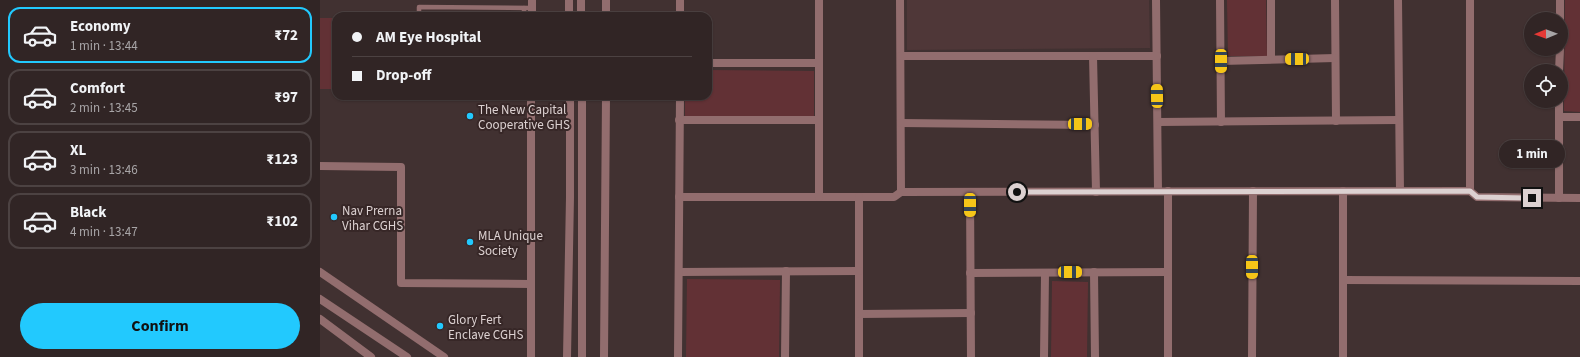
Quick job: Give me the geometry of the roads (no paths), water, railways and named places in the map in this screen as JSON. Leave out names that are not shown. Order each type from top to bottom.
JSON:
[{"type":"street","points":[[569,0],[569,12]]},
{"type":"street","points":[[581,0],[582,12]]},
{"type":"street","points":[[606,0],[606,12]]},
{"type":"street","points":[[680,0],[680,12]]},
{"type":"street","points":[[819,197],[820,0]]},
{"type":"street","points":[[900,0],[901,192]]},
{"type":"street","points":[[1156,0],[1158,191]]},
{"type":"street","points":[[1220,0],[1221,122]]},
{"type":"street","points":[[1271,0],[1271,59]]},
{"type":"street","points":[[1335,0],[1336,120]]},
{"type":"street","points":[[1398,0],[1400,191]]},
{"type":"street","points":[[1470,0],[1470,191]]},
{"type":"street","points":[[1560,0],[1560,12]]},
{"type":"street","points":[[901,56],[1157,56]]},
{"type":"street","points":[[1093,56],[1096,192]]},
{"type":"street","points":[[1221,61],[1335,58]]},
{"type":"street","points":[[712,63],[819,63]]},
{"type":"street","points":[[531,357],[532,100]]},
{"type":"street","points":[[567,357],[570,100]]},
{"type":"street","points":[[582,100],[582,357]]},
{"type":"street","points":[[604,357],[606,100]]},
{"type":"street","points":[[678,357],[680,100]]},
{"type":"street","points":[[1559,108],[1559,198]]},
{"type":"street","points":[[1559,116],[1580,117]]},
{"type":"street","points":[[680,120],[819,120]]},
{"type":"street","points":[[1158,122],[1399,120]]},
{"type":"street","points":[[901,123],[1095,125]]},
{"type":"street","points":[[320,166],[401,167],[401,283],[531,284]]},
{"type":"street","points":[[1168,191],[1168,357]]},
{"type":"street","points":[[1252,357],[1253,191]]},
{"type":"street","points":[[1343,191],[1343,357]]},
{"type":"street","points":[[679,197],[894,197],[901,192],[1470,191],[1477,197],[1580,198]]},
{"type":"street","points":[[970,192],[971,357]]},
{"type":"street","points":[[859,197],[860,357]]},
{"type":"street","points":[[679,272],[859,271]]},
{"type":"street","points":[[320,272],[444,357]]},
{"type":"street","points":[[785,357],[786,272]]},
{"type":"street","points":[[1044,357],[1045,272]]},
{"type":"street","points":[[1094,272],[1095,357]]},
{"type":"street","points":[[970,273],[1168,272]]},
{"type":"street","points":[[1343,280],[1580,281]]},
{"type":"street","points":[[320,299],[407,357]]},
{"type":"street","points":[[859,314],[970,313]]},
{"type":"street","points":[[320,319],[371,357]]},
{"type":"lane","points":[[419,12],[419,7],[530,8]]},
{"type":"place","name":"The New Capital Cooperative GHS","points":[[470,116]]},
{"type":"place","name":"Nav Prerna Vihar CGHS","points":[[334,217]]},
{"type":"place","name":"MLA Unique Society","points":[[470,242]]},
{"type":"place","name":"Glory Fert Enclave CGHS","points":[[440,326]]}]
